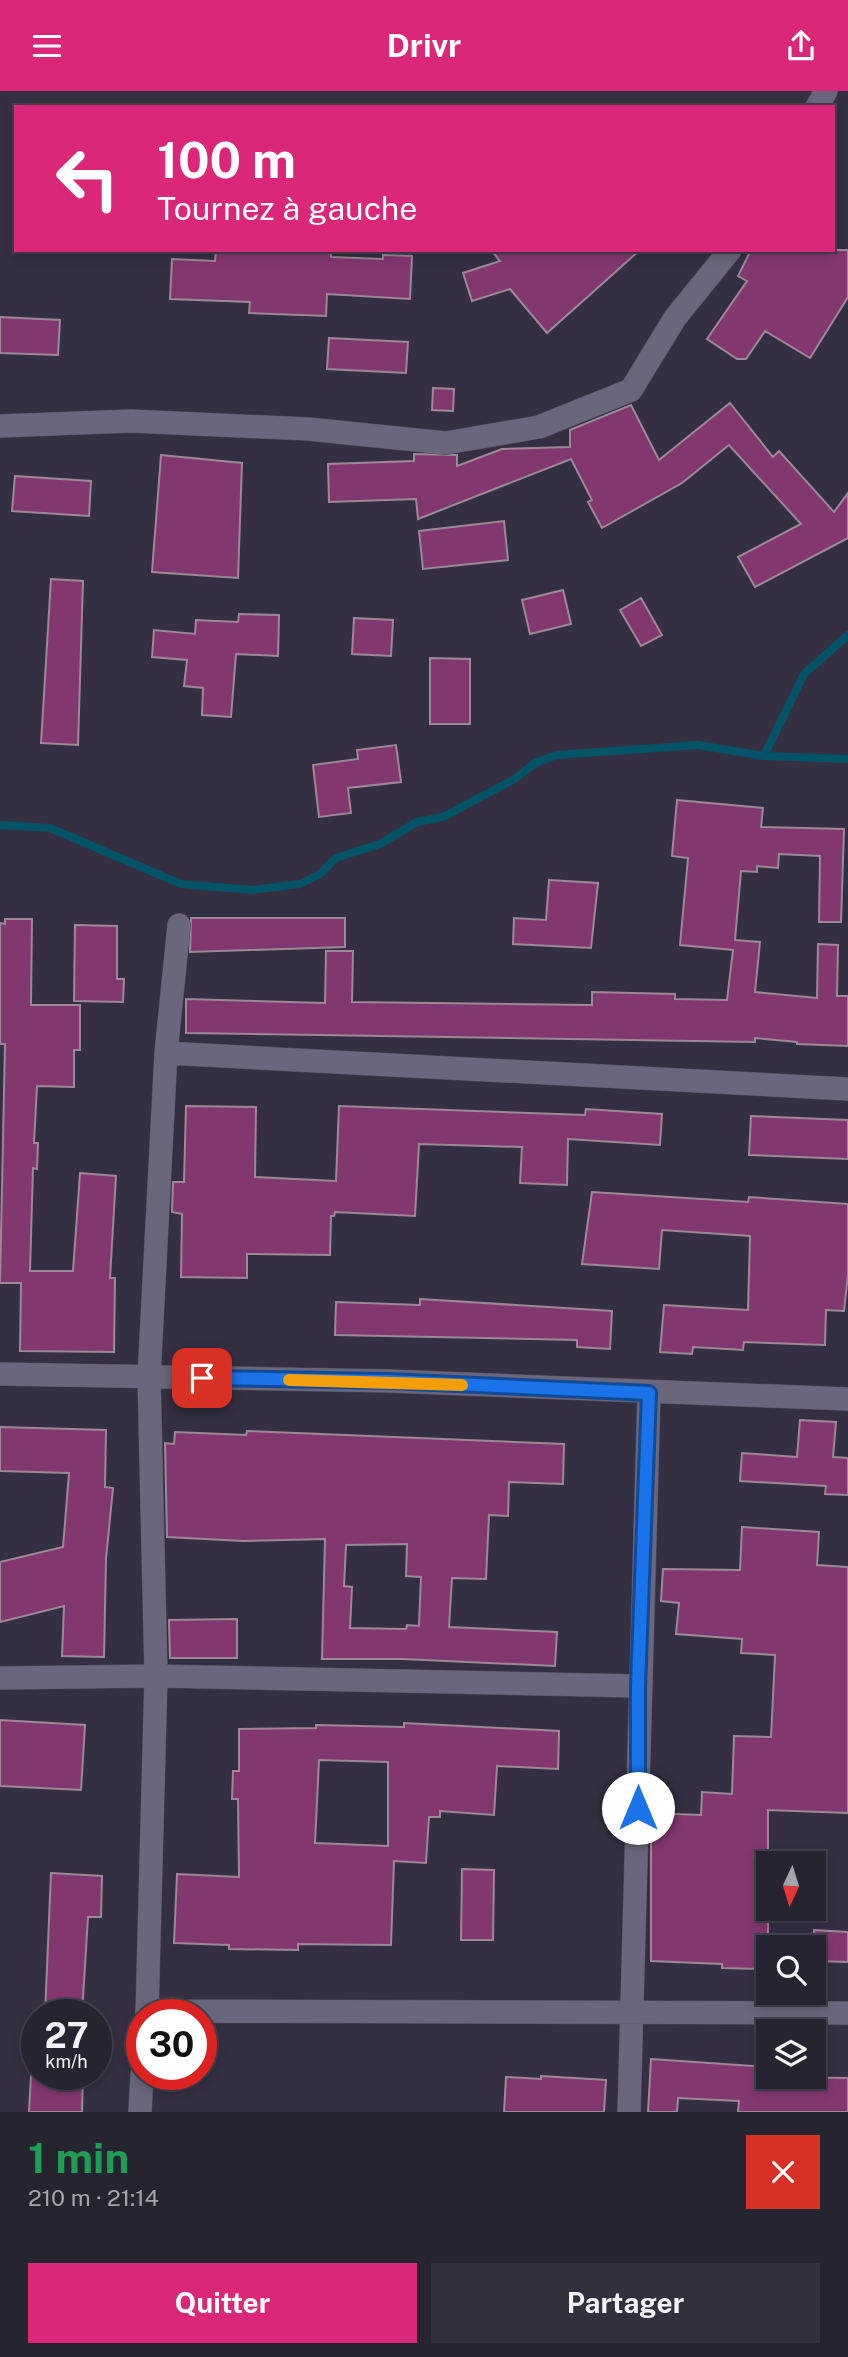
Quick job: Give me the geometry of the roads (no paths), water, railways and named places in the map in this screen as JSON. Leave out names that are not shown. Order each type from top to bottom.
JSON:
[{"type":"street","points":[[0,426],[131,421],[307,429],[446,443],[539,427],[631,390],[675,318],[728,252]]},
{"type":"street","points":[[147,1999],[156,1676],[149,1377],[166,1053],[178,925]]},
{"type":"street","points":[[166,1053],[848,1089]]},
{"type":"street","points":[[0,1374],[389,1381],[848,1399]]},
{"type":"street","points":[[629,2112],[638,1686],[649,1393]]},
{"type":"street","points":[[0,1678],[156,1676],[638,1686]]},
{"type":"street","points":[[217,2013],[633,2010],[848,2013]]},
{"type":"street","points":[[139,2112],[141,2090]]},
{"type":"waterway","points":[[0,825],[50,828],[181,884],[252,890],[300,884],[320,874],[336,858],[380,844],[417,822],[443,817],[513,780],[535,763],[557,755],[698,745],[764,756],[804,674],[848,635]]},
{"type":"waterway","points":[[764,756],[848,759]]}]
